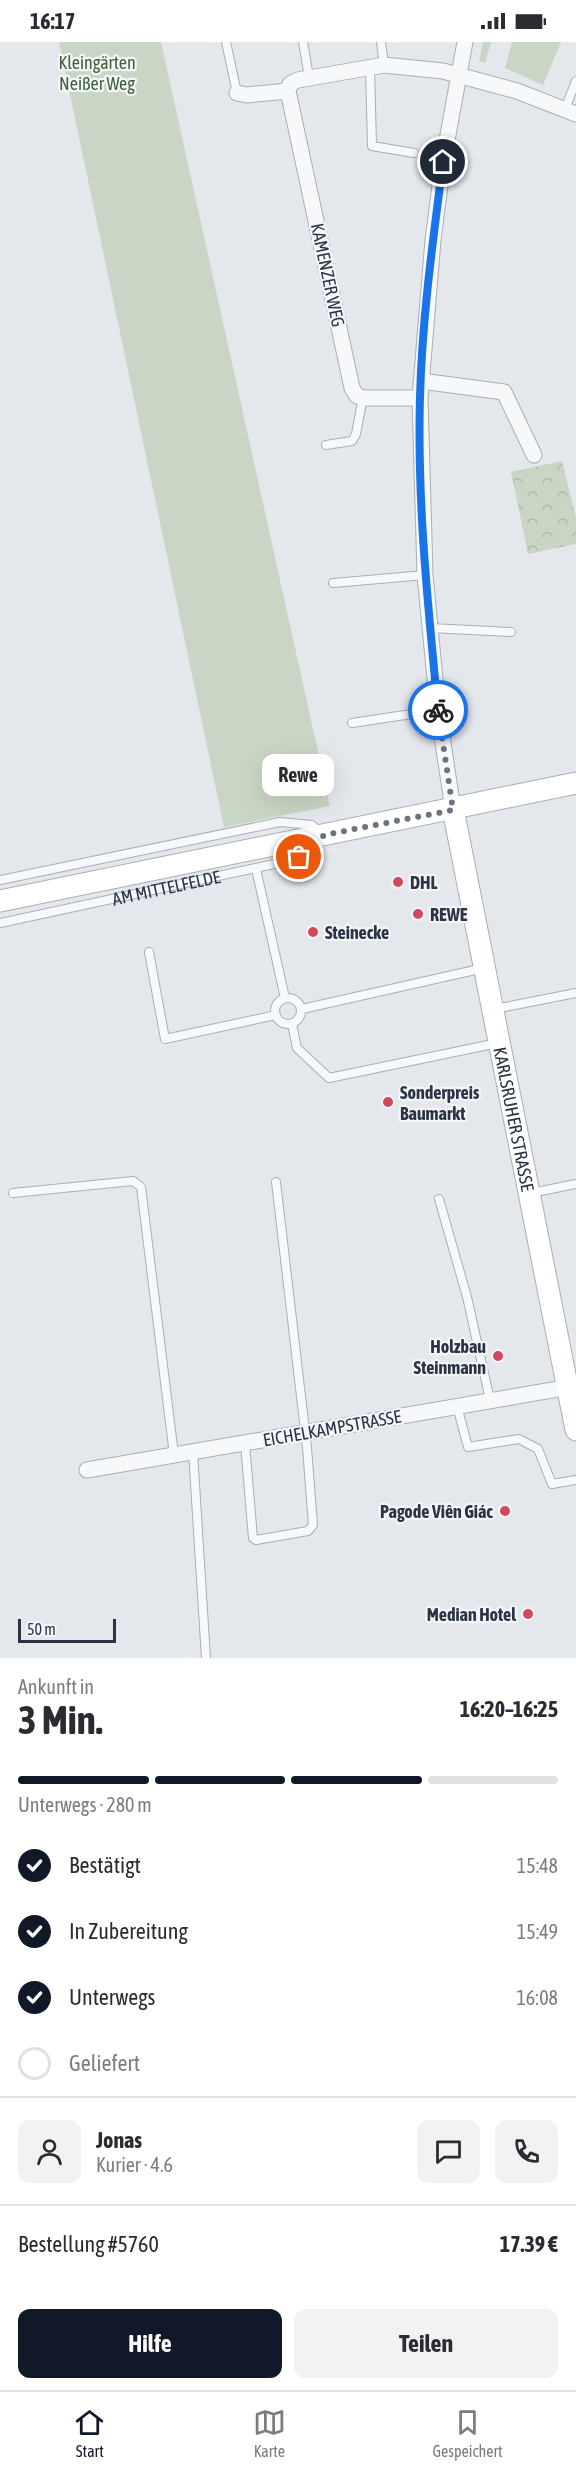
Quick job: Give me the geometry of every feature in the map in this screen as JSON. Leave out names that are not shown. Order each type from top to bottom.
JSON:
[{"type":"street","points":[[453,810],[438,710],[425,575],[420,398],[434,229],[465,42]]},
{"type":"street","points":[[237,93],[247,95],[288,91],[290,84],[309,77],[377,66],[459,74],[570,111]]},
{"type":"street","name":"KAMENZER WEG","points":[[288,91],[352,388],[357,396],[363,398]]},
{"type":"street","points":[[421,381],[504,392],[534,455]]},
{"type":"street","points":[[363,398],[420,398]]},
{"type":"street","name":"AM MITTELFELDE","points":[[0,901],[575,785]]},
{"type":"street","name":"KARLSRUHER STRASSE","points":[[453,810],[530,1193],[572,1386],[576,1430]]},
{"type":"street","name":"EICHELKAMPSTRASSE","points":[[87,1470],[572,1386]]},
{"type":"lane","points":[[226,42],[237,93]]},
{"type":"lane","points":[[303,42],[309,77]]},
{"type":"lane","points":[[381,42],[377,66],[372,146],[414,153]]},
{"type":"lane","points":[[570,111],[576,81]]},
{"type":"lane","points":[[326,445],[352,441],[357,434],[363,398]]},
{"type":"lane","points":[[333,583],[425,575]]},
{"type":"lane","points":[[430,628],[511,632]]},
{"type":"lane","points":[[352,723],[438,710]]},
{"type":"lane","points":[[0,880],[280,822],[312,825],[324,835]]},
{"type":"lane","name":"AM MITTELFELDE","points":[[0,923],[256,869],[299,857],[312,849],[324,835]]},
{"type":"lane","points":[[256,869],[285,998]]},
{"type":"lane","points":[[149,952],[165,1039],[276,1015]]},
{"type":"lane","points":[[302,1009],[486,968]]},
{"type":"lane","points":[[494,1010],[576,993]]},
{"type":"lane","points":[[285,998],[297,1000],[302,1009],[301,1016],[292,1024],[284,1023],[276,1015],[276,1006],[285,998]]},
{"type":"lane","points":[[292,1024],[297,1048],[328,1078],[501,1043]]},
{"type":"lane","points":[[13,1194],[134,1181],[141,1187],[174,1455]]},
{"type":"lane","points":[[245,1444],[253,1538],[256,1540],[308,1531],[313,1525],[307,1448],[303,1434],[276,1182]]},
{"type":"lane","points":[[530,1193],[576,1184]]},
{"type":"lane","points":[[439,1199],[467,1297],[490,1400]]},
{"type":"lane","points":[[457,1406],[468,1447],[519,1439],[538,1449],[552,1484],[576,1480]]},
{"type":"lane","points":[[193,1452],[206,1658]]},
{"type":"green space","name":"Kleingärten Neißer Weg","points":[[59,42],[161,42],[330,806],[224,827]]},
{"type":"green space","points":[[483,42],[491,42],[485,63],[479,61]]},
{"type":"green space","points":[[512,42],[561,42],[543,85],[505,68]]},
{"type":"green space","points":[[562,461],[576,518],[576,544],[528,554],[511,472]]},
{"type":"way so far","points":[[299,857],[312,849],[324,835],[453,810],[438,710]]},
{"type":"place","name":"Rewe","points":[[299,857]]},
{"type":"place","name":"DHL","points":[[398,882]]},
{"type":"place","name":"REWE","points":[[418,914]]},
{"type":"place","name":"Steinecke","points":[[313,932]]},
{"type":"place","name":"Sonderpreis Baumarkt","points":[[388,1102]]},
{"type":"place","name":"Holzbau Steinmann","points":[[498,1356]]},
{"type":"place","name":"Pagode Viên Giác","points":[[505,1511]]},
{"type":"place","name":"Median Hotel","points":[[528,1614]]},
{"type":"route","points":[[438,710],[425,575],[420,476],[420,398],[433,240],[443,162]]}]
